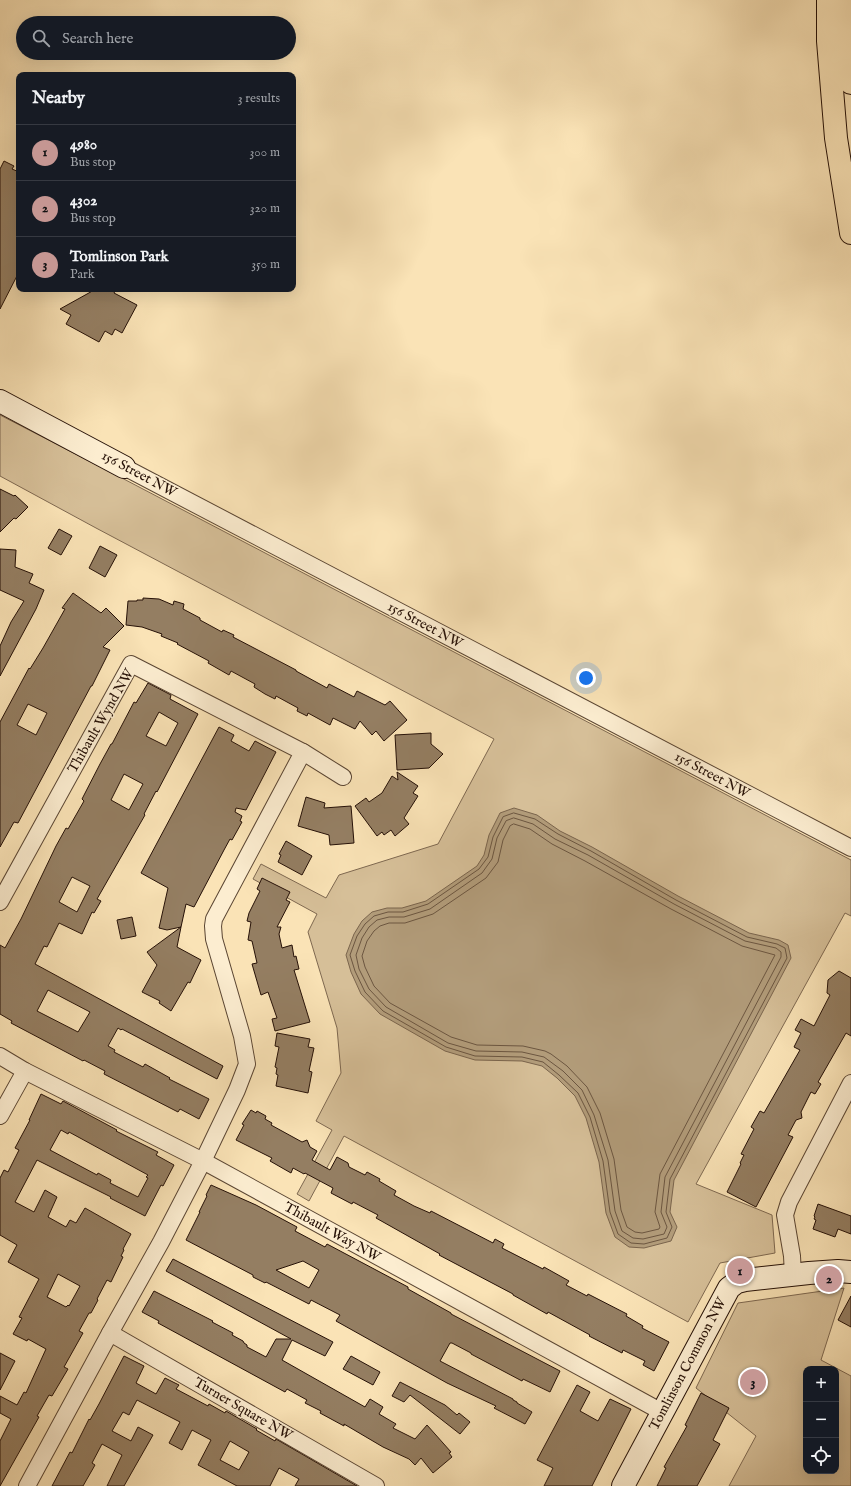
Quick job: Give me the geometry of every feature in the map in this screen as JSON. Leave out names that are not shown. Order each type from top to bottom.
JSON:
[{"type":"main road","points":[[828,0],[828,41],[836,138],[851,233]]},
{"type":"main road","points":[[847,0],[851,83]]},
{"type":"street","name":"156 Street NW","points":[[0,401],[851,848]]},
{"type":"street","name":"Thibault Wynd NW","points":[[0,902],[131,664],[303,752],[343,777]]},
{"type":"street","points":[[27,1486],[203,1161],[237,1090],[247,1064],[242,1036],[214,939],[212,926],[214,919],[303,752]]},
{"type":"street","name":"Thibault Way NW","points":[[0,1056],[24,1071],[203,1161],[662,1412]]},
{"type":"street","points":[[0,1116],[24,1071]]},
{"type":"street","points":[[793,1275],[792,1256],[786,1215],[789,1202],[851,1083]]},
{"type":"street","name":"Tomlinson Common NW","points":[[623,1486],[729,1288],[737,1282],[745,1280],[838,1271],[851,1272]]},
{"type":"street","name":"Turner Square NW","points":[[110,1333],[376,1486]]},
{"type":"shaded area","points":[[0,415],[851,860],[851,916],[845,913],[696,1184],[772,1215],[775,1253],[720,1263],[688,1322],[344,1136],[309,1201],[297,1194],[332,1130],[316,1121],[341,1073],[337,1028],[308,932],[317,914],[253,879],[261,864],[326,898],[339,875],[438,844],[494,739],[0,476]]},
{"type":"shaded area","points":[[844,1288],[821,1360],[832,1366],[803,1366],[803,1474],[839,1474],[839,1370],[851,1376],[851,1486],[729,1486],[756,1436],[696,1388],[738,1303]]},
{"type":"water","points":[[514,808],[537,815],[560,831],[749,933],[779,940],[788,945],[791,958],[674,1180],[670,1212],[677,1227],[671,1241],[644,1248],[629,1247],[615,1237],[606,1213],[599,1162],[586,1118],[575,1096],[557,1078],[542,1066],[522,1061],[475,1060],[445,1051],[380,1014],[361,994],[351,972],[346,955],[354,934],[362,921],[372,912],[387,908],[402,908],[426,901],[477,866],[484,855],[489,835],[500,813]]},
{"type":"building","points":[[4,161],[14,166],[12,169],[16,171],[16,278],[0,309],[0,169]]},
{"type":"building","points":[[91,292],[114,292],[137,305],[122,333],[115,329],[112,335],[105,331],[99,342],[66,324],[71,315],[60,309]]},
{"type":"building","points":[[0,489],[14,496],[15,495],[28,507],[0,532]]},
{"type":"building","points":[[59,529],[72,536],[61,555],[48,548]]},
{"type":"building","points":[[100,546],[117,555],[105,577],[89,568]]},
{"type":"building","points":[[0,549],[16,550],[15,567],[33,574],[29,583],[44,590],[36,609],[0,676],[0,646],[11,622],[24,601],[0,590]]},
{"type":"building","points":[[73,593],[101,613],[106,608],[124,626],[103,647],[110,650],[92,686],[18,823],[14,822],[0,847],[0,722],[29,668],[30,669],[43,648],[65,609],[62,608]],"holes":[[[28,704],[47,713],[36,735],[17,725]]]},
{"type":"building","points":[[143,598],[159,599],[173,605],[174,601],[184,604],[183,609],[200,618],[200,620],[222,632],[223,630],[234,635],[233,637],[327,688],[329,684],[354,697],[357,691],[385,705],[390,701],[407,720],[384,741],[376,731],[372,735],[360,721],[355,729],[333,718],[330,725],[308,713],[307,716],[297,711],[298,708],[276,696],[275,699],[265,694],[254,687],[255,684],[231,671],[229,675],[208,663],[209,661],[177,644],[178,643],[161,636],[162,634],[142,627],[126,625],[128,601],[143,600]]},
{"type":"building","points":[[148,683],[171,695],[170,699],[198,714],[157,792],[156,791],[144,814],[145,815],[97,899],[101,901],[94,913],[92,912],[82,934],[59,923],[47,947],[44,946],[35,964],[223,1066],[217,1079],[118,1028],[108,1046],[115,1050],[114,1052],[143,1067],[145,1064],[170,1078],[169,1079],[209,1099],[199,1119],[180,1109],[178,1112],[104,1074],[105,1071],[11,1023],[12,1021],[0,1014],[0,945],[5,948],[21,919],[56,846],[66,828],[68,829],[84,801],[82,799],[100,764],[134,702],[136,703]],"holes":[[[159,712],[178,723],[166,746],[146,736]],[[124,774],[143,784],[129,810],[111,800]],[[72,877],[90,886],[77,912],[59,902]],[[48,990],[90,1012],[78,1032],[37,1011]]]},
{"type":"building","points":[[219,727],[234,735],[231,741],[249,751],[255,741],[276,752],[246,810],[236,808],[235,812],[242,816],[240,821],[242,822],[232,840],[230,839],[194,907],[186,904],[181,927],[167,930],[159,928],[168,888],[141,873]]},
{"type":"building","points":[[431,733],[431,744],[443,754],[429,768],[397,770],[395,735]]},
{"type":"building","points":[[397,772],[418,786],[413,793],[418,796],[404,818],[409,824],[395,836],[391,830],[384,835],[382,832],[377,836],[355,806],[366,798],[369,802],[382,793],[392,776],[398,780]]},
{"type":"building","points":[[306,797],[325,803],[324,808],[351,806],[354,843],[330,845],[329,835],[298,826]]},
{"type":"building","points":[[286,841],[312,856],[302,875],[278,862],[281,855],[279,854]]},
{"type":"building","points":[[262,878],[290,892],[286,900],[290,902],[277,927],[281,927],[279,934],[282,948],[292,945],[294,957],[296,956],[299,969],[294,970],[310,1022],[275,1031],[272,1019],[277,1018],[268,992],[261,995],[252,964],[257,963],[252,941],[248,940],[251,922],[247,921],[249,913],[260,891],[257,889]]},
{"type":"building","points":[[132,917],[136,936],[121,939],[117,920]]},
{"type":"building","points":[[181,927],[177,947],[201,960],[190,983],[188,982],[171,1011],[159,1003],[160,1001],[142,992],[157,965],[147,952]]},
{"type":"building","points":[[839,971],[851,978],[851,1036],[846,1033],[818,1082],[821,1084],[815,1094],[811,1092],[801,1112],[802,1118],[796,1120],[788,1135],[793,1137],[756,1207],[727,1192],[741,1164],[740,1163],[744,1155],[741,1154],[754,1129],[751,1127],[760,1111],[764,1113],[800,1050],[794,1047],[801,1033],[795,1030],[801,1019],[814,1026],[830,995],[827,993],[828,980]]},
{"type":"building","points":[[277,1033],[310,1039],[308,1047],[314,1048],[309,1071],[312,1072],[308,1093],[276,1086],[278,1075],[276,1074],[277,1068],[275,1067],[279,1047],[275,1046]]},
{"type":"building","points":[[41,1094],[61,1104],[63,1101],[117,1130],[116,1131],[158,1152],[156,1155],[174,1165],[163,1186],[161,1185],[145,1216],[110,1198],[111,1197],[37,1160],[15,1202],[34,1212],[45,1190],[57,1197],[48,1217],[66,1227],[70,1220],[76,1223],[85,1208],[131,1234],[123,1249],[124,1250],[121,1256],[123,1257],[111,1282],[107,1280],[91,1313],[89,1313],[79,1331],[83,1333],[64,1367],[68,1369],[52,1396],[49,1395],[37,1416],[39,1417],[0,1486],[0,1441],[11,1419],[0,1413],[0,1396],[17,1405],[24,1392],[26,1393],[46,1349],[28,1339],[27,1341],[13,1334],[22,1318],[19,1317],[39,1279],[8,1262],[17,1245],[0,1235],[0,1178],[4,1170],[8,1172],[19,1150],[15,1148]],"holes":[[[61,1130],[68,1134],[69,1132],[148,1175],[146,1177],[148,1178],[138,1197],[110,1183],[111,1180],[98,1173],[97,1175],[50,1150]],[[58,1274],[80,1286],[69,1306],[68,1305],[66,1307],[47,1297]]]},
{"type":"building","points":[[251,1110],[256,1113],[257,1111],[266,1116],[265,1119],[272,1123],[271,1125],[302,1142],[307,1140],[310,1147],[317,1151],[312,1160],[330,1170],[337,1157],[348,1163],[349,1167],[365,1175],[367,1172],[380,1179],[379,1181],[396,1191],[394,1195],[414,1206],[430,1213],[431,1211],[493,1243],[495,1239],[504,1244],[502,1248],[543,1269],[544,1267],[569,1281],[566,1285],[587,1296],[588,1294],[627,1314],[626,1316],[643,1326],[642,1328],[669,1342],[654,1371],[643,1365],[645,1361],[623,1350],[622,1353],[548,1312],[547,1314],[513,1294],[439,1255],[440,1254],[376,1218],[378,1215],[331,1193],[333,1188],[293,1168],[291,1173],[270,1161],[272,1158],[236,1140],[244,1125],[242,1124]]},
{"type":"building","points":[[211,1185],[256,1205],[297,1227],[295,1231],[325,1247],[327,1244],[408,1287],[408,1289],[451,1314],[560,1371],[550,1392],[523,1379],[522,1381],[450,1343],[440,1361],[513,1399],[532,1412],[525,1424],[494,1408],[496,1406],[447,1383],[336,1321],[340,1315],[311,1300],[309,1304],[266,1282],[265,1283],[253,1277],[253,1275],[186,1240],[200,1212],[207,1196],[206,1195]],"holes":[[[303,1261],[319,1270],[309,1288],[276,1270]]]},
{"type":"building","points":[[818,1204],[851,1216],[851,1234],[838,1229],[835,1237],[813,1229],[816,1220],[814,1219],[814,1216]]},
{"type":"building","points":[[173,1259],[333,1342],[325,1356],[292,1340],[282,1360],[365,1407],[370,1399],[383,1407],[379,1414],[396,1424],[393,1428],[415,1439],[427,1425],[451,1452],[449,1453],[452,1457],[433,1473],[421,1458],[415,1465],[409,1459],[383,1447],[344,1424],[344,1426],[320,1413],[321,1411],[305,1403],[307,1400],[287,1389],[285,1392],[158,1323],[159,1321],[142,1312],[154,1291],[213,1321],[212,1322],[233,1333],[232,1335],[243,1341],[247,1347],[266,1357],[276,1339],[291,1339],[166,1271]]},
{"type":"building","points":[[851,1296],[851,1327],[838,1320]]},
{"type":"building","points":[[0,1353],[15,1361],[0,1390]]},
{"type":"building","points":[[124,1356],[144,1366],[136,1383],[156,1394],[165,1378],[179,1385],[176,1389],[208,1406],[209,1404],[225,1413],[226,1411],[275,1441],[276,1439],[357,1486],[295,1486],[299,1479],[279,1468],[270,1486],[237,1486],[198,1465],[211,1440],[192,1430],[182,1450],[169,1443],[180,1422],[137,1400],[129,1415],[123,1412],[112,1431],[131,1441],[138,1427],[153,1435],[124,1486],[107,1486],[122,1455],[102,1444],[92,1463],[95,1465],[83,1486],[52,1486],[70,1452],[72,1453],[89,1419],[90,1420]],"holes":[[[230,1441],[249,1452],[239,1470],[220,1460]]]},
{"type":"building","points":[[351,1356],[380,1372],[373,1385],[343,1369]]},
{"type":"building","points":[[400,1382],[445,1405],[457,1415],[459,1413],[470,1422],[460,1434],[410,1395],[404,1402],[392,1396]]},
{"type":"building","points":[[577,1385],[590,1392],[580,1411],[598,1421],[610,1399],[631,1409],[592,1486],[544,1486],[553,1468],[537,1460]]},
{"type":"building","points":[[701,1393],[729,1408],[713,1440],[720,1444],[697,1486],[657,1486],[666,1468],[664,1467],[687,1426],[685,1425]]},
{"type":"place","name":"4980","points":[[740,1271]]},
{"type":"place","name":"4302","points":[[829,1279]]},
{"type":"place","name":"Tomlinson Park","points":[[753,1382]]}]
